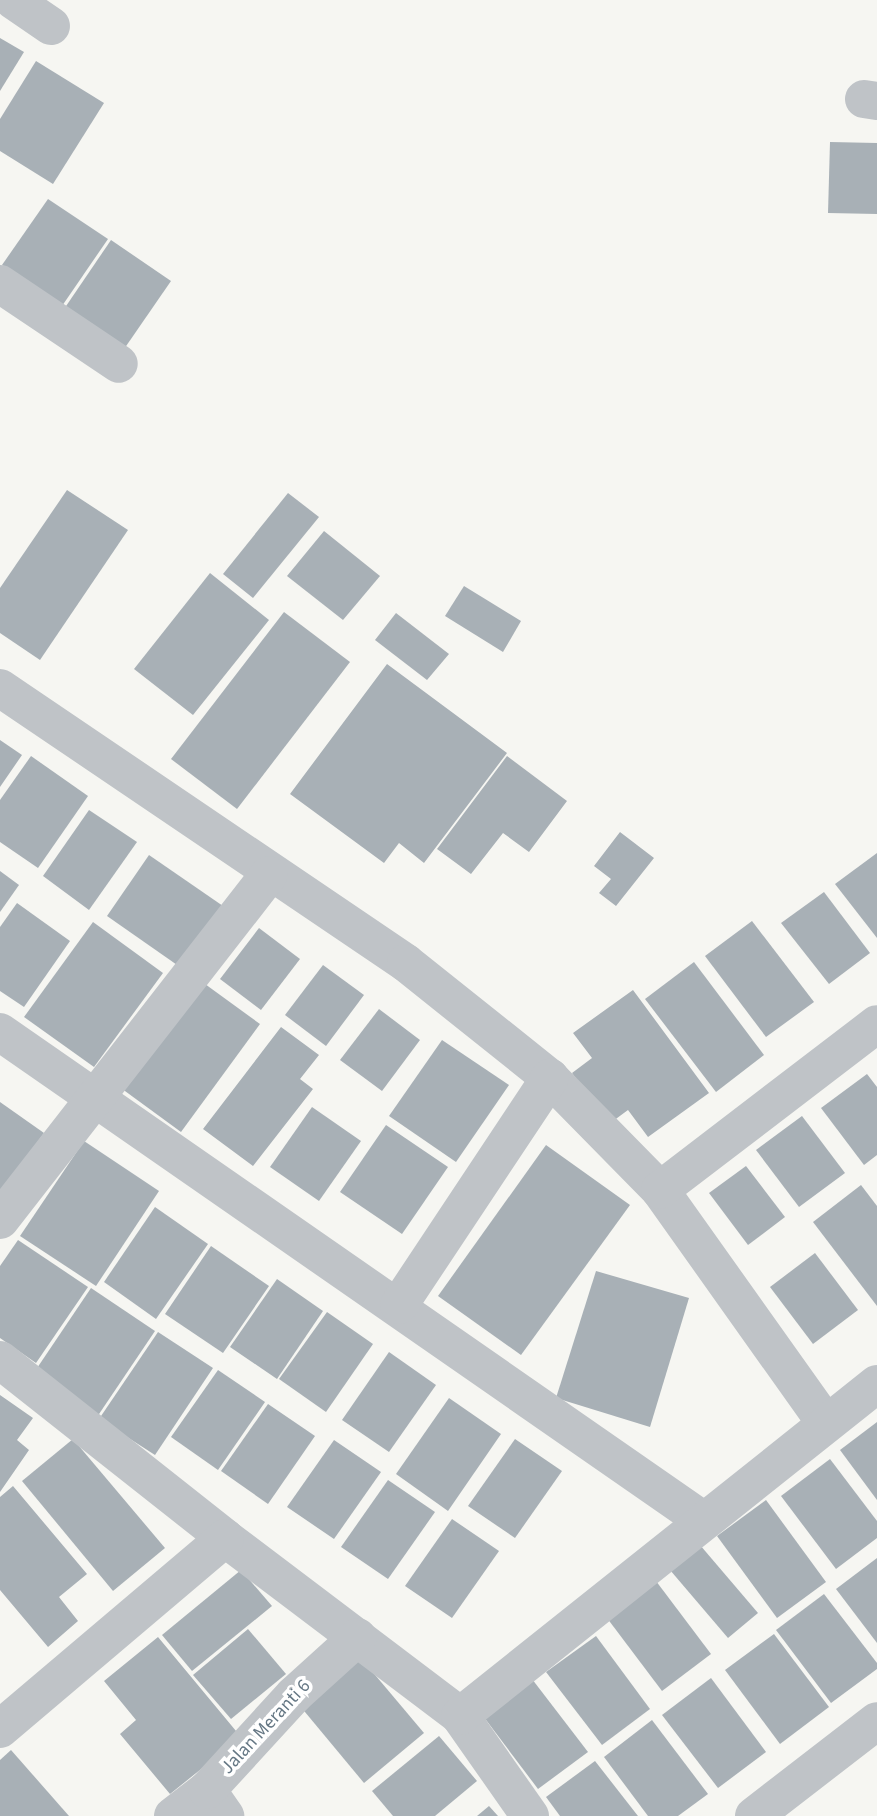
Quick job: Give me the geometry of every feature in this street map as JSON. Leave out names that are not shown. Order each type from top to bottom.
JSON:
[{"type":"street","points":[[13,0],[51,26]]},
{"type":"street","points":[[0,284],[119,364]]},
{"type":"street","points":[[0,688],[270,875],[406,963],[550,1078],[660,1190],[825,1422]]},
{"type":"street","points":[[0,1220],[92,1099],[270,875]]},
{"type":"street","points":[[660,1190],[877,1024]]},
{"type":"street","points":[[0,1032],[92,1099],[398,1305],[704,1521]]},
{"type":"street","points":[[398,1305],[550,1078]]},
{"type":"street","points":[[0,1360],[225,1538],[460,1716],[501,1780],[530,1816]]},
{"type":"street","points":[[460,1716],[825,1422],[877,1384]]},
{"type":"street","points":[[0,1730],[225,1538]]},
{"type":"street","name":"Jalan Meranti 6","points":[[173,1816],[216,1803],[294,1695],[358,1637]]},
{"type":"street","points":[[754,1816],[877,1721]]},
{"type":"building","points":[[0,38],[24,52],[0,91]]},
{"type":"building","points":[[36,61],[104,103],[53,184],[0,151],[0,119]]},
{"type":"building","points":[[830,142],[877,143],[877,214],[828,213]]},
{"type":"building","points":[[48,199],[108,239],[62,306],[2,265]]},
{"type":"building","points":[[111,240],[171,281],[122,352],[62,312]]},
{"type":"building","points":[[67,490],[128,530],[40,660],[0,633],[0,588]]},
{"type":"building","points":[[288,493],[319,517],[253,598],[223,574]]},
{"type":"building","points":[[324,531],[380,576],[343,620],[287,576]]},
{"type":"building","points":[[210,573],[269,620],[193,715],[134,669]]},
{"type":"building","points":[[464,586],[521,621],[503,652],[445,616]]},
{"type":"building","points":[[284,612],[350,662],[237,809],[171,759]]},
{"type":"building","points":[[396,613],[449,654],[427,680],[375,640]]},
{"type":"building","points":[[387,664],[507,753],[424,863],[399,843],[384,863],[290,794]]},
{"type":"building","points":[[0,740],[22,755],[0,787]]},
{"type":"building","points":[[31,756],[88,796],[38,868],[0,842],[0,800]]},
{"type":"building","points":[[507,756],[567,801],[529,852],[503,833],[471,874],[437,849]]},
{"type":"building","points":[[89,810],[137,842],[89,910],[43,876]]},
{"type":"building","points":[[620,832],[654,858],[616,906],[599,893],[611,879],[594,866]]},
{"type":"building","points":[[877,853],[877,938],[835,884]]},
{"type":"building","points":[[149,855],[223,906],[180,967],[107,916]]},
{"type":"building","points":[[0,871],[19,885],[0,912]]},
{"type":"building","points":[[824,892],[870,953],[829,984],[781,923]]},
{"type":"building","points":[[17,903],[70,941],[24,1007],[0,991],[0,927]]},
{"type":"building","points":[[752,921],[814,1002],[766,1037],[705,956]]},
{"type":"building","points":[[93,922],[163,973],[94,1067],[24,1017]]},
{"type":"building","points":[[259,928],[300,959],[261,1010],[220,979]]},
{"type":"building","points":[[694,962],[764,1055],[716,1092],[645,999]]},
{"type":"building","points":[[323,965],[364,995],[326,1046],[285,1015]]},
{"type":"building","points":[[194,976],[260,1024],[181,1132],[114,1083]]},
{"type":"building","points":[[633,990],[709,1093],[648,1137],[628,1110],[609,1124],[572,1073],[592,1058],[573,1033]]},
{"type":"building","points":[[379,1009],[420,1040],[382,1091],[340,1060]]},
{"type":"building","points":[[281,1027],[319,1055],[300,1079],[313,1089],[253,1166],[203,1129]]},
{"type":"building","points":[[442,1040],[509,1085],[456,1162],[389,1116]]},
{"type":"building","points":[[867,1074],[877,1087],[877,1155],[864,1165],[821,1108]]},
{"type":"building","points":[[0,1102],[44,1133],[0,1195]]},
{"type":"building","points":[[312,1107],[361,1141],[319,1201],[270,1167]]},
{"type":"building","points":[[802,1116],[845,1173],[799,1207],[756,1150]]},
{"type":"building","points":[[386,1125],[448,1167],[402,1234],[340,1192]]},
{"type":"building","points":[[84,1141],[159,1191],[96,1286],[20,1236]]},
{"type":"building","points":[[546,1145],[630,1205],[521,1355],[438,1296]]},
{"type":"building","points":[[746,1166],[785,1217],[748,1245],[709,1193]]},
{"type":"building","points":[[861,1185],[877,1206],[877,1306],[813,1222]]},
{"type":"building","points":[[155,1207],[208,1244],[156,1319],[104,1282]]},
{"type":"building","points":[[18,1240],[88,1287],[36,1363],[0,1338],[0,1266]]},
{"type":"building","points":[[211,1246],[269,1286],[223,1353],[165,1314]]},
{"type":"building","points":[[815,1253],[858,1310],[813,1344],[770,1287]]},
{"type":"building","points":[[596,1271],[689,1298],[650,1427],[556,1398]]},
{"type":"building","points":[[277,1279],[323,1311],[277,1379],[230,1347]]},
{"type":"building","points":[[91,1288],[155,1331],[95,1420],[31,1377]]},
{"type":"building","points":[[327,1312],[373,1344],[326,1412],[279,1379]]},
{"type":"building","points":[[158,1332],[213,1368],[155,1455],[99,1419]]},
{"type":"building","points":[[389,1352],[436,1385],[389,1452],[342,1420]]},
{"type":"building","points":[[218,1370],[265,1402],[218,1470],[171,1437]]},
{"type":"building","points":[[0,1395],[33,1418],[17,1440],[29,1450],[0,1492]]},
{"type":"building","points":[[449,1398],[501,1434],[448,1511],[396,1474]]},
{"type":"building","points":[[268,1404],[315,1436],[268,1504],[221,1471]]},
{"type":"building","points":[[877,1422],[877,1500],[840,1450]]},
{"type":"building","points":[[73,1439],[165,1548],[113,1591],[22,1481]]},
{"type":"building","points":[[515,1439],[562,1471],[515,1538],[468,1506]]},
{"type":"building","points":[[334,1440],[381,1472],[334,1539],[287,1507]]},
{"type":"building","points":[[830,1459],[877,1521],[877,1538],[836,1569],[781,1496]]},
{"type":"building","points":[[388,1480],[435,1512],[388,1579],[341,1547]]},
{"type":"building","points":[[13,1486],[87,1574],[59,1597],[78,1621],[48,1647],[0,1590],[0,1497]]},
{"type":"building","points":[[766,1500],[826,1582],[777,1618],[717,1536]]},
{"type":"building","points":[[452,1519],[499,1551],[452,1618],[405,1586]]},
{"type":"building","points":[[700,1545],[758,1613],[728,1638],[670,1570]]},
{"type":"building","points":[[877,1558],[877,1643],[836,1589]]},
{"type":"building","points":[[241,1570],[272,1606],[192,1671],[162,1635]]},
{"type":"building","points":[[656,1581],[711,1654],[662,1691],[607,1618]]},
{"type":"building","points":[[824,1594],[877,1663],[877,1669],[831,1703],[776,1630]]},
{"type":"building","points":[[248,1629],[286,1674],[231,1719],[193,1675]]},
{"type":"building","points":[[774,1634],[829,1707],[780,1744],[725,1670]]},
{"type":"building","points":[[596,1636],[650,1709],[602,1745],[546,1672]]},
{"type":"building","points":[[158,1637],[241,1737],[170,1794],[120,1734],[136,1720],[104,1681]]},
{"type":"building","points":[[360,1657],[424,1733],[364,1783],[300,1706]]},
{"type":"building","points":[[711,1678],[766,1752],[718,1788],[662,1715]]},
{"type":"building","points":[[532,1679],[588,1752],[538,1789],[483,1716]]},
{"type":"building","points":[[652,1720],[708,1794],[678,1816],[648,1816],[604,1757]]},
{"type":"building","points":[[439,1736],[477,1781],[435,1816],[393,1816],[372,1791]]},
{"type":"building","points":[[11,1750],[69,1816],[0,1816],[0,1760]]},
{"type":"building","points":[[595,1761],[638,1816],[560,1816],[546,1797]]},
{"type":"building","points":[[489,1806],[498,1816],[477,1816]]}]
